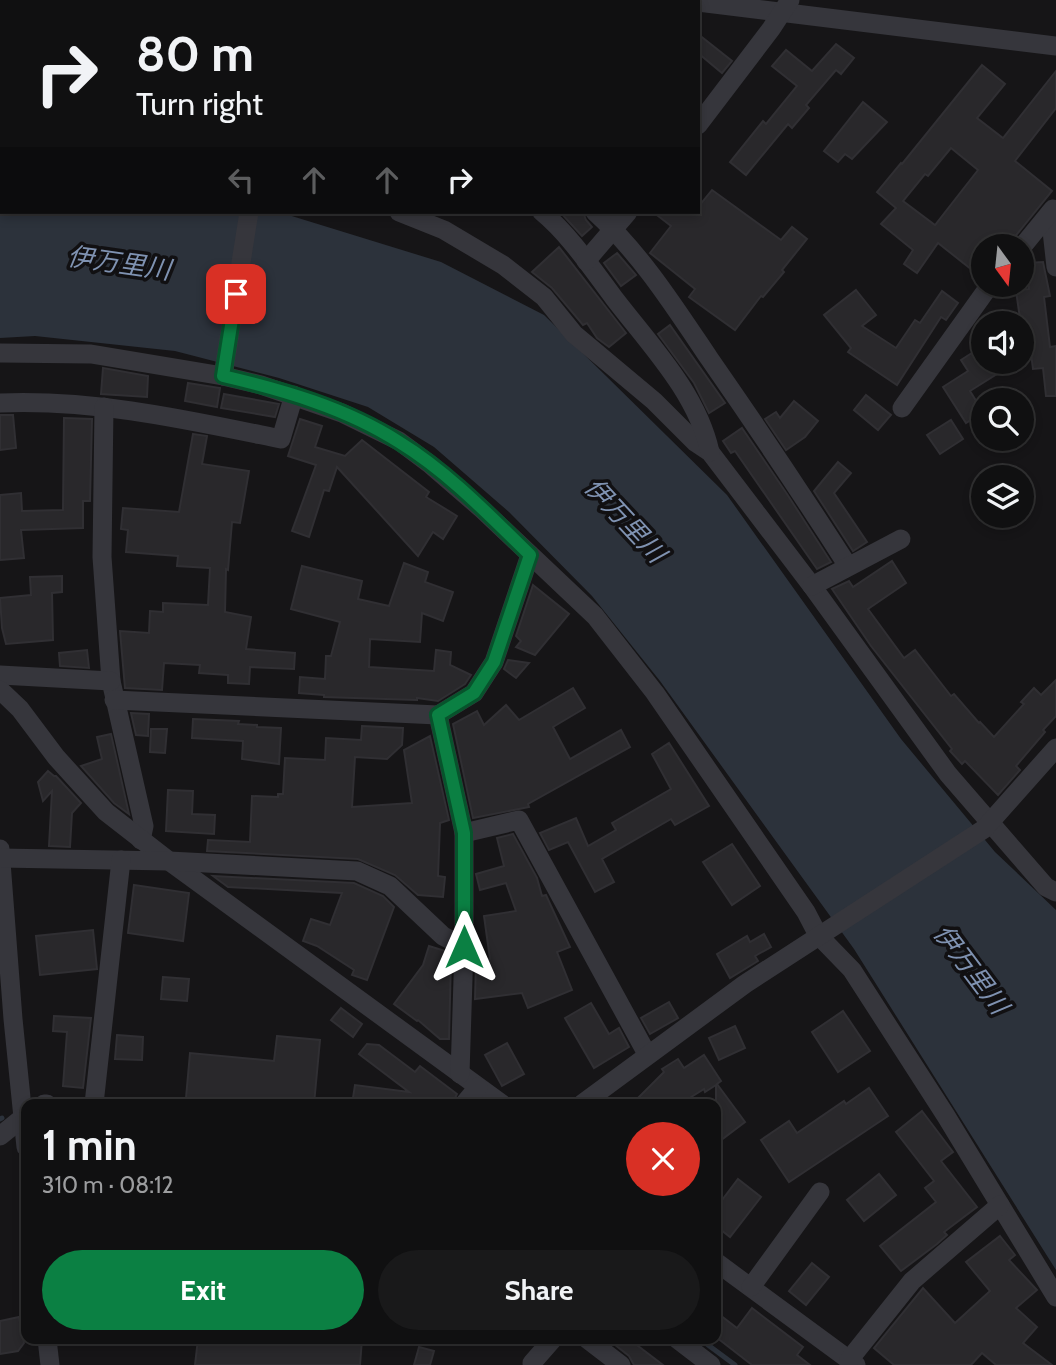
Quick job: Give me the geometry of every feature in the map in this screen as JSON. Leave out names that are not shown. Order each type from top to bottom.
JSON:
[{"type":"street","points":[[700,2],[785,7],[1056,47]]},
{"type":"street","points":[[700,122],[785,7]]},
{"type":"street","points":[[1033,234],[1053,210]]},
{"type":"street","points":[[1053,210],[1056,267]]},
{"type":"street","points":[[223,376],[249,214]]},
{"type":"street","points":[[404,214],[444,230],[503,265],[544,297],[574,334],[654,401],[695,442],[710,452],[987,825],[1046,887],[1056,892]]},
{"type":"street","points":[[544,214],[586,261],[680,385],[705,429],[710,452]]},
{"type":"street","points":[[597,214],[651,272],[848,566]]},
{"type":"street","points":[[586,261],[626,214]]},
{"type":"street","points":[[902,408],[981,298]]},
{"type":"street","points":[[0,353],[91,354],[223,376],[294,395],[342,413],[399,442],[431,465],[483,510],[595,617],[654,693],[806,912],[852,970],[946,1116],[1056,1297]]},
{"type":"street","points":[[0,403],[104,407],[179,418],[281,439],[294,395]]},
{"type":"street","points":[[104,407],[102,557],[112,691],[144,826],[141,840]]},
{"type":"street","points":[[812,586],[901,539]]},
{"type":"street","points":[[0,674],[112,691],[438,715],[474,693],[494,662],[530,555]]},
{"type":"street","points":[[0,690],[20,709],[56,757],[106,812],[495,1099]]},
{"type":"street","points":[[438,715],[464,833],[460,1074]]},
{"type":"street","points":[[588,1099],[647,1054],[823,932],[987,825],[1056,748]]},
{"type":"street","points":[[464,833],[519,820],[647,1054]]},
{"type":"street","points":[[23,1099],[13,1019],[0,855],[357,871],[390,886],[443,936],[464,947]]},
{"type":"street","points":[[95,1099],[121,860]]},
{"type":"street","points":[[468,1099],[478,1087]]},
{"type":"street","points":[[0,1136],[21,1119]]},
{"type":"street","points":[[751,1287],[820,1192]]},
{"type":"street","points":[[721,1266],[853,1363],[912,1281],[1000,1205]]},
{"type":"street","points":[[46,1363],[47,1344]]},
{"type":"street","points":[[532,1363],[549,1344]]},
{"type":"street","points":[[594,1344],[621,1365]]},
{"type":"street","points":[[684,1344],[711,1365]]},
{"type":"water","name":"伊万里川","points":[[0,214],[285,214],[441,262],[544,315],[727,495],[901,739],[995,852],[1056,910],[1056,1270],[854,949],[660,681],[592,596],[509,512],[434,447],[368,407],[279,378],[175,351],[35,336],[0,338]]},
{"type":"building","points":[[700,36],[732,61],[722,73],[700,55]]},
{"type":"building","points":[[836,44],[854,58],[841,74],[836,70],[806,105],[809,108],[792,128],[788,124],[746,175],[730,162],[763,121],[766,124],[797,86],[772,66],[786,50],[812,71]]},
{"type":"building","points":[[982,65],[1005,84],[977,118],[1003,138],[1056,71],[1056,108],[1015,161],[1052,191],[1017,234],[971,234],[971,269],[938,243],[917,273],[904,264],[913,250],[881,224],[896,208],[877,192]],"holes":[[[951,148],[978,170],[935,225],[903,201]]]},
{"type":"building","points":[[863,102],[887,122],[852,159],[845,154],[838,162],[824,151]]},
{"type":"building","points":[[712,190],[781,240],[792,227],[807,239],[782,270],[784,272],[735,330],[689,297],[695,289],[650,253],[671,226],[656,214],[700,214],[700,205]]},
{"type":"building","points":[[562,214],[584,214],[592,227],[582,236]]},
{"type":"building","points":[[559,247],[626,333],[609,347],[597,338],[587,323],[583,325],[552,288],[532,272]]},
{"type":"building","points":[[617,253],[636,275],[621,286],[604,263]]},
{"type":"building","points":[[1043,262],[1050,296],[1044,297],[1050,347],[1056,346],[1056,396],[1046,396],[1043,368],[1034,369],[1034,311],[1019,311],[1017,298],[1034,298],[1034,263]]},
{"type":"building","points":[[856,290],[876,315],[862,326],[896,348],[915,320],[920,323],[942,291],[958,303],[946,320],[941,317],[897,385],[848,352],[851,348],[824,315]]},
{"type":"building","points":[[670,325],[725,403],[709,413],[694,383],[658,334]]},
{"type":"building","points":[[971,354],[971,374],[997,374],[971,388],[971,420],[966,423],[943,387],[968,371],[961,360]]},
{"type":"building","points":[[103,368],[148,376],[147,397],[101,394]]},
{"type":"building","points":[[188,383],[220,388],[217,407],[185,401]]},
{"type":"building","points":[[224,394],[279,404],[275,417],[221,408]]},
{"type":"building","points":[[866,395],[891,415],[878,430],[854,410]]},
{"type":"building","points":[[794,401],[818,421],[805,437],[786,450],[765,419],[776,412],[780,418]]},
{"type":"building","points":[[0,415],[13,415],[16,448],[0,450]]},
{"type":"building","points":[[64,418],[92,419],[90,501],[83,501],[83,528],[21,530],[24,558],[0,560],[0,495],[21,493],[22,511],[63,510]]},
{"type":"building","points":[[300,419],[322,426],[315,447],[345,456],[362,440],[429,492],[426,497],[457,516],[443,539],[433,532],[418,556],[337,467],[329,491],[324,490],[309,537],[292,531],[316,465],[288,456]]},
{"type":"building","points":[[951,420],[963,439],[940,454],[927,435]]},
{"type":"building","points":[[742,428],[831,562],[817,569],[735,451],[731,453],[723,441]]},
{"type":"building","points":[[193,434],[207,436],[202,464],[249,471],[240,523],[232,522],[228,570],[226,569],[225,612],[251,617],[246,649],[295,653],[294,669],[250,667],[249,684],[228,683],[228,675],[199,673],[200,665],[164,663],[162,690],[125,688],[120,631],[149,633],[150,611],[163,612],[163,603],[208,605],[210,568],[177,566],[178,556],[126,552],[128,530],[121,529],[123,508],[179,512]]},
{"type":"building","points":[[838,462],[851,473],[834,493],[867,542],[853,551],[814,491]]},
{"type":"building","points":[[892,561],[906,583],[868,609],[904,658],[915,650],[951,696],[954,694],[994,737],[1024,704],[1021,702],[1034,688],[1041,695],[1056,680],[1056,716],[1016,766],[1020,770],[998,795],[965,761],[962,764],[950,751],[952,749],[871,646],[832,589],[849,581],[853,587]]},
{"type":"building","points":[[404,563],[428,572],[425,582],[453,592],[443,621],[422,613],[420,642],[370,639],[369,667],[434,671],[436,650],[451,652],[450,665],[471,675],[465,684],[438,701],[417,698],[324,697],[299,693],[300,677],[325,679],[326,656],[331,656],[340,622],[291,609],[302,566],[362,581],[358,599],[389,606]]},
{"type":"building","points":[[62,576],[62,592],[52,593],[53,640],[6,644],[0,598],[31,595],[30,577]]},
{"type":"building","points":[[533,585],[569,614],[535,655],[516,647],[521,641],[516,636]]},
{"type":"building","points":[[87,650],[89,668],[60,666],[59,653]]},
{"type":"building","points":[[508,660],[529,663],[516,678],[504,669]]},
{"type":"building","points":[[573,688],[585,708],[553,727],[570,759],[621,730],[630,747],[528,804],[529,807],[473,818],[453,724],[477,711],[484,725],[506,705],[519,720]]},
{"type":"building","points":[[131,713],[149,714],[148,736],[136,735]]},
{"type":"building","points":[[193,719],[239,721],[238,724],[281,728],[279,764],[242,759],[243,741],[192,738]]},
{"type":"building","points":[[362,726],[403,728],[402,745],[387,759],[355,757],[352,807],[412,803],[404,750],[430,736],[449,820],[440,823],[438,876],[445,877],[443,897],[418,895],[395,875],[358,859],[207,851],[208,840],[250,842],[252,796],[278,797],[278,794],[283,794],[285,758],[325,760],[326,738],[361,740]]},
{"type":"building","points":[[151,729],[167,729],[165,753],[150,752]]},
{"type":"building","points":[[111,734],[129,814],[114,803],[81,766],[102,759],[97,737]]},
{"type":"building","points":[[669,743],[709,806],[675,825],[671,819],[602,859],[614,882],[595,892],[568,842],[549,850],[540,833],[576,818],[588,846],[616,830],[612,823],[671,789],[652,754]]},
{"type":"building","points":[[48,771],[81,803],[72,813],[70,847],[49,846],[52,791],[43,801],[38,782]]},
{"type":"building","points":[[168,790],[193,791],[192,814],[215,815],[214,834],[166,831]]},
{"type":"building","points":[[513,834],[570,947],[557,952],[572,990],[528,1008],[522,993],[475,999],[476,962],[490,959],[484,916],[516,911],[506,883],[480,890],[476,874],[504,866],[497,838]]},
{"type":"building","points":[[732,844],[760,886],[732,905],[703,862]]},
{"type":"building","points":[[213,876],[354,883],[383,896],[394,907],[367,980],[352,975],[354,970],[317,946],[303,941],[311,919],[330,925],[342,893],[228,887]]},
{"type":"building","points":[[134,885],[189,893],[183,941],[128,933]]},
{"type":"building","points":[[93,930],[97,969],[40,975],[36,936]]},
{"type":"building","points":[[764,934],[771,947],[755,956],[758,961],[730,978],[717,954],[747,936],[750,942]]},
{"type":"building","points":[[429,946],[448,952],[446,957],[451,959],[449,1039],[440,1039],[394,1004],[423,965]]},
{"type":"building","points":[[163,977],[189,979],[187,1001],[161,999]]},
{"type":"building","points":[[669,1002],[678,1018],[650,1034],[641,1018]]},
{"type":"building","points":[[591,1003],[609,1034],[619,1028],[629,1047],[594,1068],[565,1018]]},
{"type":"building","points":[[341,1008],[362,1024],[353,1037],[331,1020]]},
{"type":"building","points":[[843,1011],[870,1051],[838,1072],[812,1032]]},
{"type":"building","points":[[54,1016],[91,1018],[83,1088],[63,1086],[67,1032],[53,1031]]},
{"type":"building","points":[[735,1026],[745,1048],[719,1060],[709,1038]]},
{"type":"building","points":[[117,1035],[143,1037],[142,1060],[115,1059]]},
{"type":"building","points":[[277,1036],[320,1040],[314,1099],[186,1098],[190,1053],[274,1061]]},
{"type":"building","points":[[507,1043],[524,1074],[502,1086],[485,1055]]},
{"type":"building","points":[[367,1044],[379,1045],[415,1072],[420,1066],[457,1094],[454,1099],[353,1099],[355,1085],[409,1092],[359,1054]]},
{"type":"building","points":[[704,1055],[721,1081],[717,1084],[745,1122],[721,1140],[721,1099],[716,1099],[716,1085],[688,1099],[637,1099],[664,1072],[662,1069],[678,1059],[684,1068]]},
{"type":"building","points":[[869,1088],[888,1116],[789,1182],[761,1140],[789,1121],[797,1133],[844,1101],[846,1104]]},
{"type":"building","points":[[922,1111],[953,1152],[941,1161],[977,1207],[944,1232],[947,1235],[937,1244],[901,1271],[880,1246],[936,1202],[925,1188],[934,1181],[896,1132]]},
{"type":"building","points":[[879,1174],[896,1195],[864,1221],[847,1200]]},
{"type":"building","points":[[738,1179],[761,1197],[730,1237],[721,1230],[721,1201]]},
{"type":"building","points":[[1000,1236],[1015,1255],[1009,1260],[1037,1290],[1016,1308],[1037,1327],[1023,1343],[1052,1365],[996,1365],[982,1353],[971,1365],[894,1365],[874,1348],[923,1288],[955,1323],[990,1291],[966,1262]]},
{"type":"building","points":[[812,1263],[829,1277],[806,1305],[789,1291]]},
{"type":"building","points":[[752,1308],[803,1347],[797,1355],[810,1365],[752,1365],[721,1341],[721,1316],[737,1328]]},
{"type":"building","points":[[19,1317],[21,1344],[23,1344],[18,1351],[0,1354],[0,1321]]},
{"type":"building","points":[[197,1344],[362,1344],[360,1365],[195,1365]]},
{"type":"building","points":[[614,1344],[636,1344],[663,1365],[634,1365],[629,1356]]},
{"type":"building","points":[[419,1347],[434,1351],[430,1365],[414,1365]]},
{"type":"waterway","points":[[707,1344],[735,1365]]},
{"type":"route","points":[[236,294],[223,376],[294,395],[342,413],[399,442],[431,465],[530,555],[494,662],[474,693],[438,715],[464,833],[464,947]]}]
